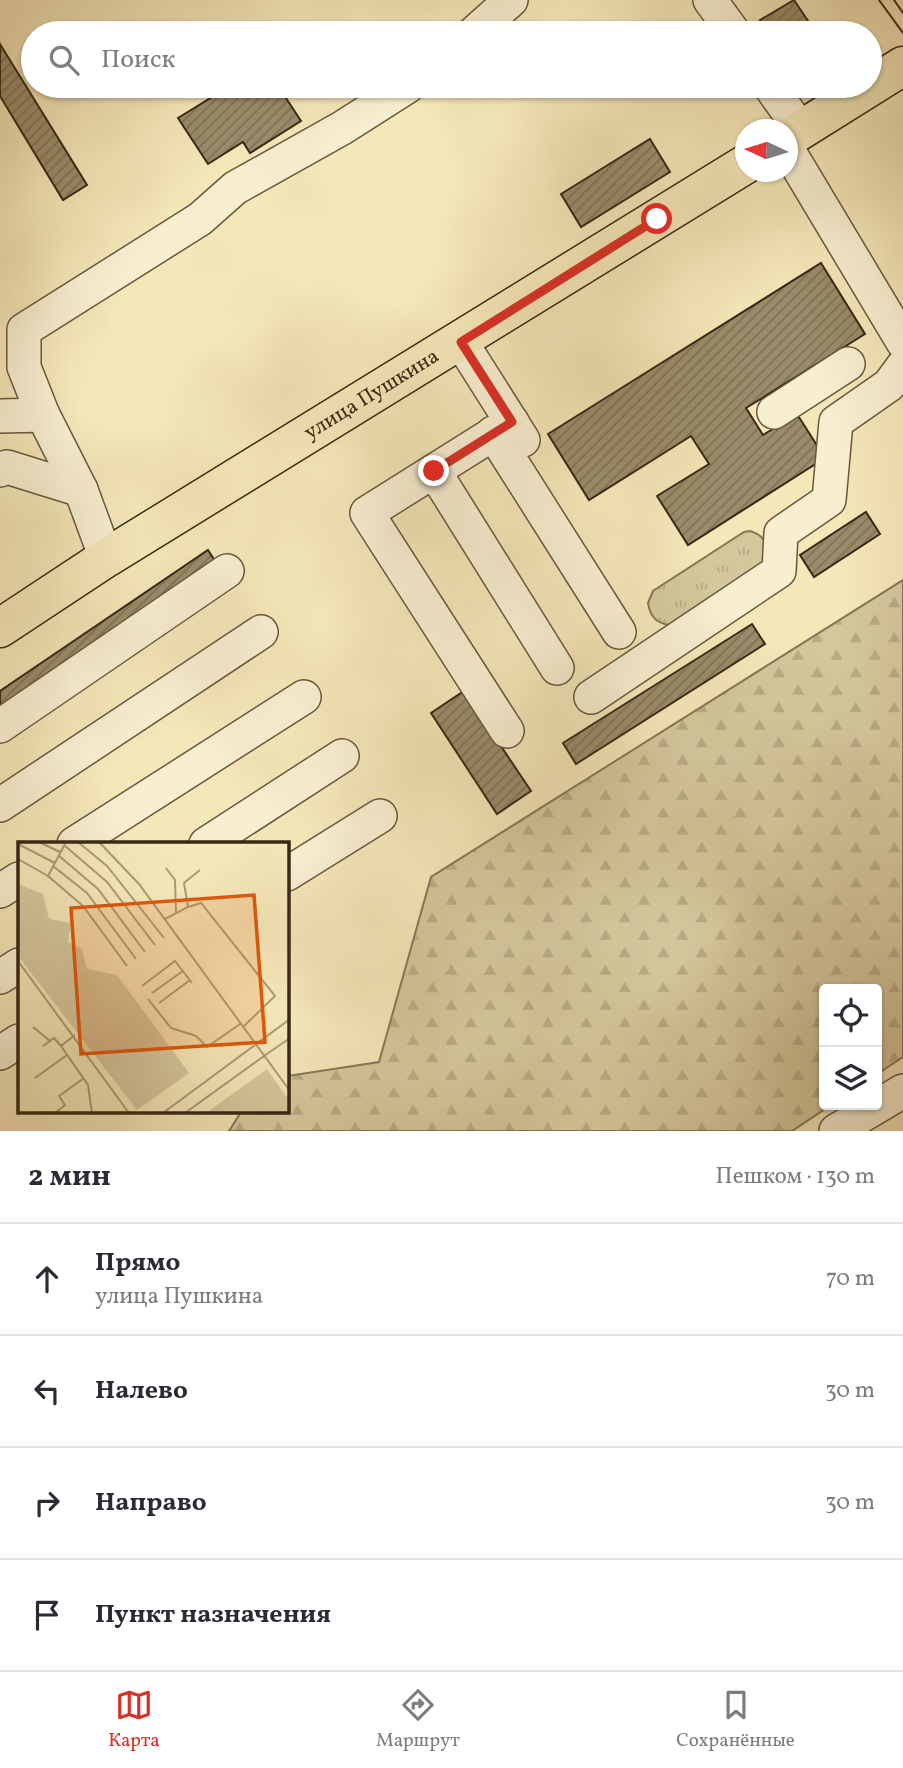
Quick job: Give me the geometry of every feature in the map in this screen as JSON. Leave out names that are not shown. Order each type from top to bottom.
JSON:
[{"type":"main road","points":[[882,80],[903,66]]},
{"type":"main road","points":[[798,135],[854,98]]},
{"type":"main road","name":"улица Пушкина","points":[[0,628],[106,558],[461,342],[735,171]]},
{"type":"street","points":[[488,21],[512,0]]},
{"type":"street","points":[[710,0],[725,21]]},
{"type":"street","points":[[106,558],[81,490],[43,415],[24,367],[24,330],[200,219],[235,188],[342,128],[389,98]]},
{"type":"street","points":[[775,98],[784,119]]},
{"type":"street","points":[[798,150],[903,341]]},
{"type":"street","points":[[461,342],[619,632]]},
{"type":"street","points":[[774,412],[848,365]]},
{"type":"street","points":[[836,422],[889,384],[903,366]]},
{"type":"street","points":[[591,697],[779,571],[781,533],[829,500],[836,422],[814,387]]},
{"type":"street","points":[[0,416],[43,415]]},
{"type":"street","points":[[507,730],[367,513],[434,471],[511,434]]},
{"type":"street","points":[[0,470],[7,467],[81,490]]},
{"type":"street","points":[[434,471],[557,668]]},
{"type":"street","points":[[0,726],[227,571]]},
{"type":"street","points":[[0,805],[261,632]]},
{"type":"street","points":[[77,842],[304,697]]},
{"type":"street","points":[[209,842],[342,756]]},
{"type":"street","points":[[289,873],[380,816]]},
{"type":"street","points":[[0,891],[18,880]]},
{"type":"street","points":[[0,977],[18,966]]},
{"type":"street","points":[[0,1053],[18,1042]]},
{"type":"street","points":[[836,1131],[903,1091]]},
{"type":"green space","points":[[750,531],[763,538],[767,561],[671,625],[655,619],[648,603],[653,591],[744,532]]},
{"type":"green space","points":[[903,580],[903,1057],[882,1071],[882,984],[819,984],[819,1110],[824,1110],[792,1131],[229,1131],[240,1114],[289,1114],[289,1076],[379,1062],[431,877]]},
{"type":"building","points":[[794,0],[808,21],[761,21]]},
{"type":"building","points":[[0,44],[21,78],[21,98],[33,98],[87,185],[63,200],[0,96]]},
{"type":"building","points":[[210,98],[286,98],[301,121],[250,153],[243,142],[208,164],[178,118]]},
{"type":"building","points":[[650,139],[670,172],[581,227],[561,194]]},
{"type":"building","points":[[821,263],[865,334],[746,408],[763,435],[797,414],[825,458],[688,545],[657,496],[709,464],[691,436],[589,500],[548,434]]},
{"type":"building","points":[[866,512],[880,534],[814,577],[800,555]]},
{"type":"building","points":[[208,550],[219,567],[0,715],[0,691]]},
{"type":"building","points":[[752,624],[765,644],[576,764],[563,743]]},
{"type":"building","points":[[464,691],[531,791],[497,814],[431,713]]},
{"type":"tram line","points":[[879,0],[903,33]]},
{"type":"tram line","points":[[894,0],[903,13]]},
{"type":"route","points":[[434,471],[512,422],[461,342],[657,219]]}]
